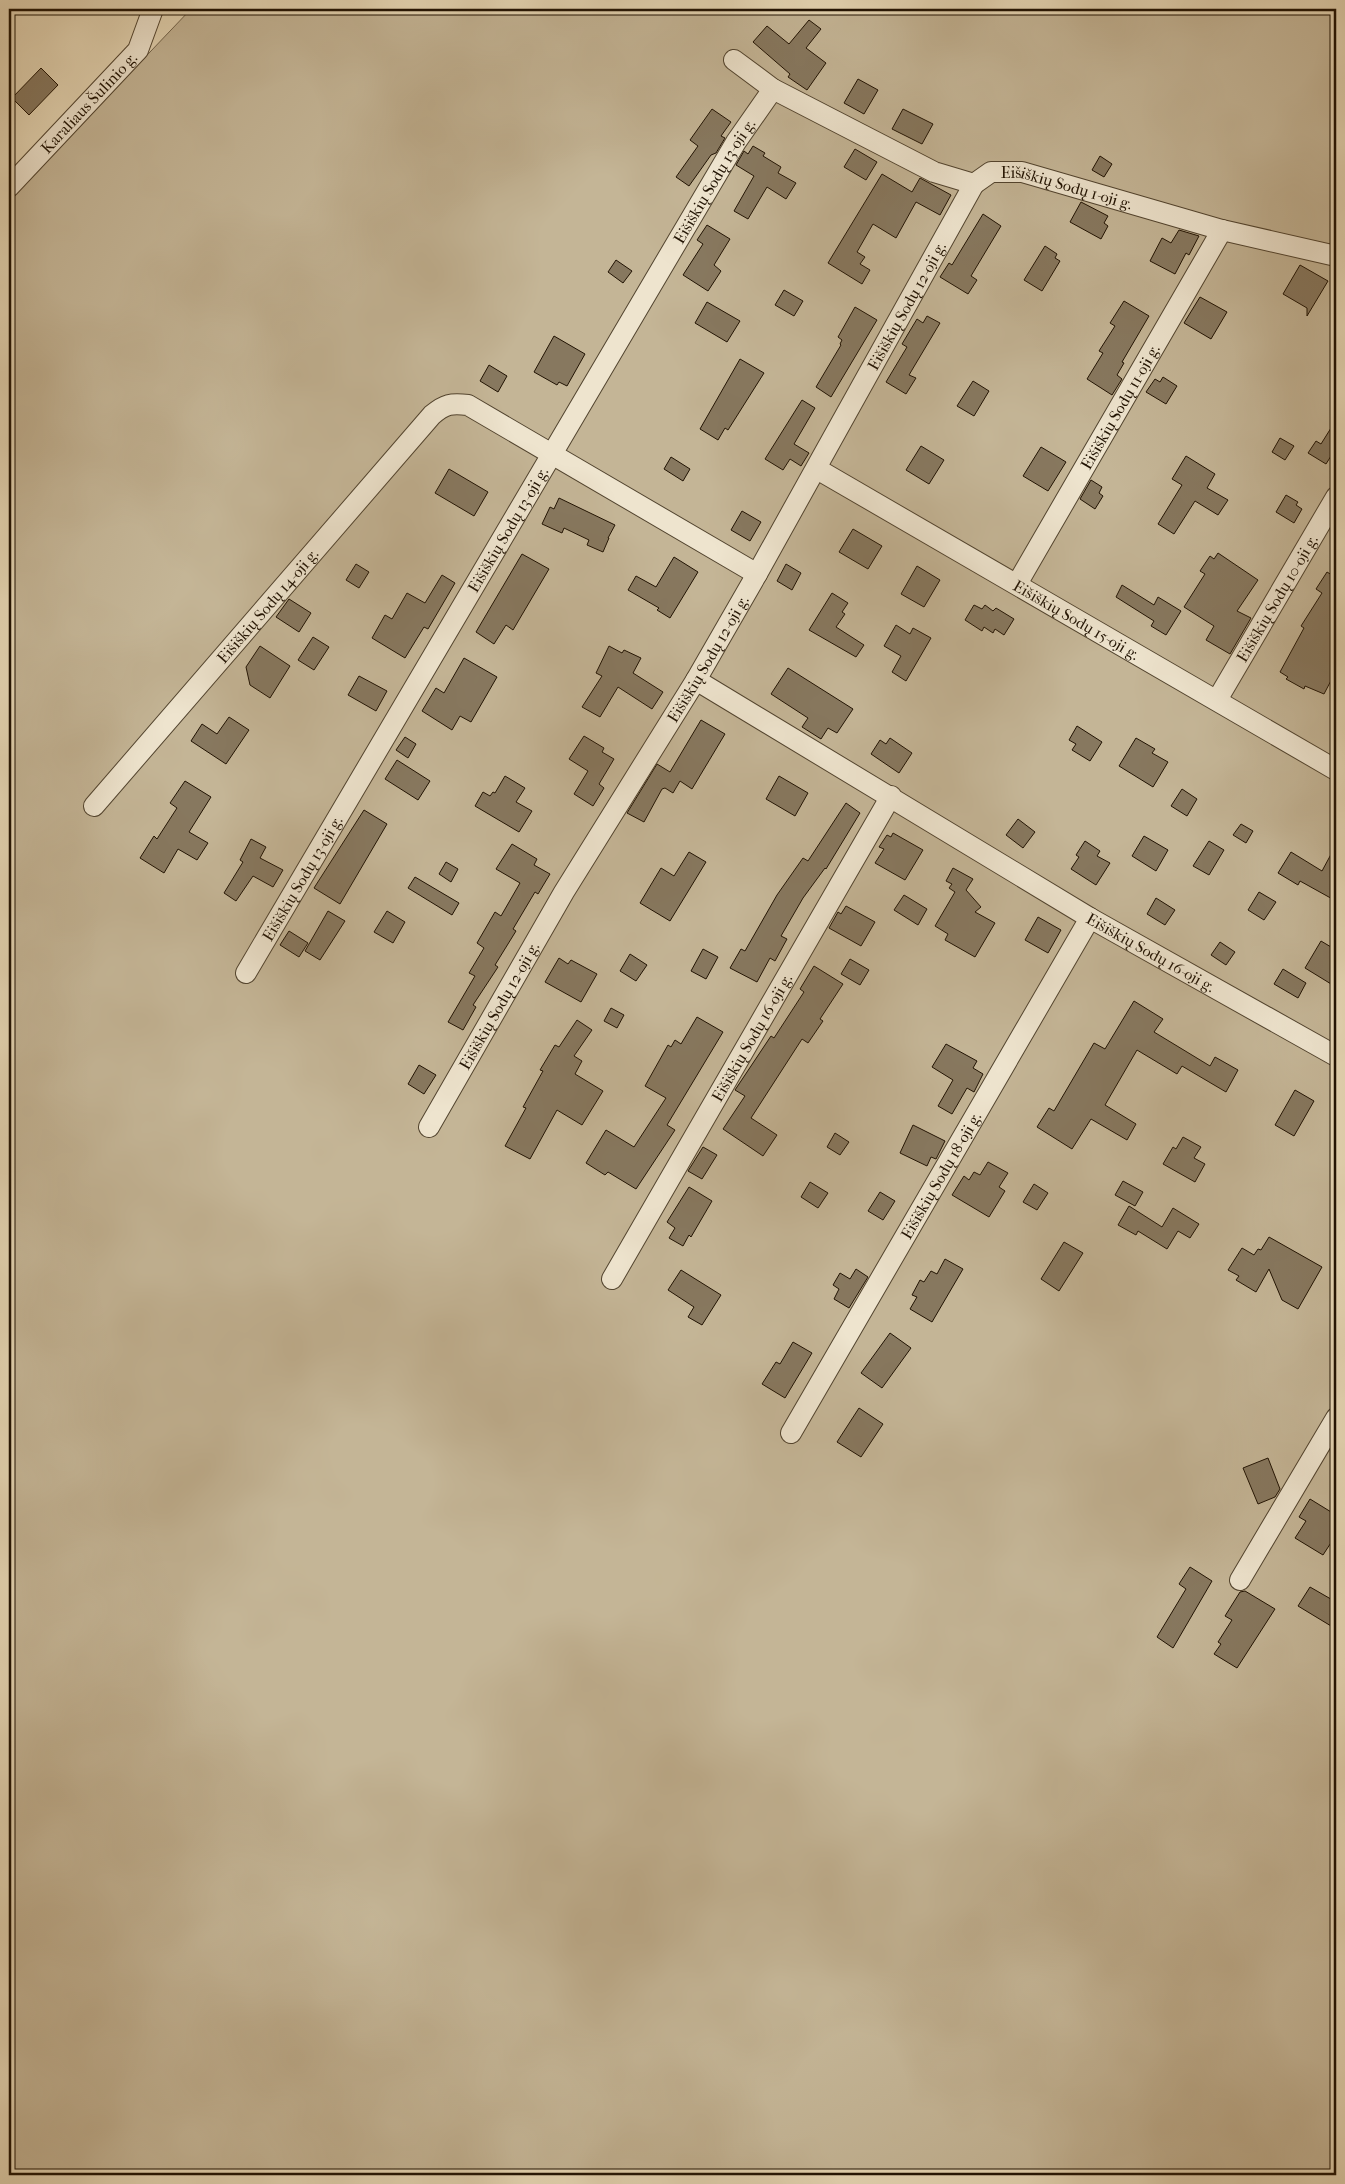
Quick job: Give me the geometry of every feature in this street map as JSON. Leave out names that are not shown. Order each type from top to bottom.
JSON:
[{"type":"street","name":"Karaliaus Šulinio g.","points":[[9,187],[138,50],[153,9]]},
{"type":"street","name":"Eišiškių Sodų 1-oji g.","points":[[734,60],[773,89],[934,172],[974,184],[992,172],[1022,172],[1222,230],[1336,256]]},
{"type":"street","name":"Eišiškių Sodų 13-oji g.","points":[[246,973],[736,142],[773,89]]},
{"type":"street","name":"Eišiškių Sodų 12-oji g.","points":[[428,1127],[564,892],[696,680],[817,469],[974,184]]},
{"type":"street","name":"Eišiškių Sodų 11-oji g.","points":[[1017,584],[1222,230]]},
{"type":"street","name":"Eišiškių Sodų 14-oji g.","points":[[94,806],[356,502],[432,415],[443,406],[468,405],[552,453]]},
{"type":"street","points":[[552,453],[757,574]]},
{"type":"street","name":"Eišiškių Sodų 15-oji g.","points":[[817,469],[1336,770]]},
{"type":"street","name":"Eišiškių Sodų 10-oji g.","points":[[1217,700],[1336,497]]},
{"type":"street","name":"Eišiškių Sodų 16-oji g.","points":[[696,680],[1090,918],[1336,1056]]},
{"type":"street","name":"Eišiškių Sodų 16-oji g.","points":[[612,1279],[890,796]]},
{"type":"street","name":"Eišiškių Sodų 18-oji g.","points":[[791,1433],[1090,918]]},
{"type":"street","points":[[1240,1580],[1336,1418]]},
{"type":"shaded area","points":[[191,9],[1336,9],[1336,2175],[9,2175],[9,200]]},
{"type":"building","points":[[809,20],[821,29],[806,48],[826,63],[807,90],[788,77],[790,74],[753,42],[767,26],[789,44]]},
{"type":"building","points":[[41,68],[58,85],[29,115],[12,98]]},
{"type":"building","points":[[858,79],[878,90],[864,114],[844,103]]},
{"type":"building","points":[[712,109],[731,122],[721,136],[725,138],[716,153],[711,155],[689,186],[676,177],[698,146],[690,140]]},
{"type":"building","points":[[903,109],[933,124],[922,144],[892,129]]},
{"type":"building","points":[[753,146],[765,153],[763,156],[781,167],[778,173],[796,183],[786,199],[767,187],[748,219],[734,211],[754,176],[736,165],[744,151],[748,154]]},
{"type":"building","points":[[855,149],[877,162],[866,180],[844,167]]},
{"type":"building","points":[[1100,156],[1112,164],[1104,177],[1092,170]]},
{"type":"building","points":[[882,174],[912,192],[920,178],[951,195],[940,215],[916,202],[896,238],[873,224],[857,252],[865,257],[860,264],[870,270],[862,284],[828,263]]},
{"type":"building","points":[[1081,202],[1108,216],[1104,223],[1108,226],[1101,239],[1070,222]]},
{"type":"building","points":[[983,214],[1001,226],[971,276],[977,280],[968,294],[940,277],[949,263],[952,265]]},
{"type":"building","points":[[707,225],[730,239],[714,265],[721,271],[708,291],[683,275],[703,244],[697,240]]},
{"type":"building","points":[[1179,230],[1199,236],[1189,255],[1186,253],[1175,274],[1150,261],[1162,238],[1171,243]]},
{"type":"building","points":[[1045,246],[1057,254],[1055,258],[1060,261],[1042,291],[1024,280]]},
{"type":"building","points":[[616,260],[632,271],[623,283],[608,272]]},
{"type":"building","points":[[1300,265],[1328,281],[1307,316],[1307,308],[1283,294]]},
{"type":"building","points":[[784,290],[803,301],[794,316],[775,305]]},
{"type":"building","points":[[1200,297],[1227,312],[1211,339],[1184,323]]},
{"type":"building","points":[[1124,301],[1149,316],[1122,362],[1124,363],[1117,375],[1122,379],[1112,395],[1087,379],[1103,353],[1099,351],[1115,326],[1110,323]]},
{"type":"building","points":[[707,302],[740,321],[727,342],[695,323]]},
{"type":"building","points":[[855,307],[877,320],[831,397],[816,387],[841,345],[842,340],[838,337]]},
{"type":"building","points":[[927,316],[940,323],[909,375],[916,378],[906,394],[886,382],[907,347],[902,344],[917,319],[923,323]]},
{"type":"building","points":[[554,336],[585,354],[567,386],[559,382],[557,385],[534,372]]},
{"type":"building","points":[[740,359],[764,373],[728,430],[725,428],[718,440],[700,429]]},
{"type":"building","points":[[489,365],[507,376],[498,392],[480,381]]},
{"type":"building","points":[[1163,377],[1177,386],[1166,404],[1146,392],[1155,379],[1160,382]]},
{"type":"building","points":[[973,381],[989,391],[974,416],[957,406]]},
{"type":"building","points":[[802,400],[815,408],[794,444],[809,453],[801,466],[790,459],[783,470],[765,459]]},
{"type":"building","points":[[1336,420],[1336,448],[1326,464],[1308,453],[1316,441],[1321,444]]},
{"type":"building","points":[[1280,438],[1294,446],[1285,460],[1272,452]]},
{"type":"building","points":[[921,446],[944,460],[929,484],[906,470]]},
{"type":"building","points":[[1041,447],[1066,462],[1048,491],[1023,476]]},
{"type":"building","points":[[1186,456],[1215,474],[1207,488],[1228,500],[1218,515],[1195,501],[1174,534],[1158,524],[1182,485],[1172,479]]},
{"type":"building","points":[[671,457],[690,469],[683,481],[664,469]]},
{"type":"building","points":[[449,469],[488,492],[474,516],[435,493]]},
{"type":"building","points":[[1091,480],[1102,487],[1099,493],[1103,496],[1095,509],[1080,499]]},
{"type":"building","points":[[1286,495],[1298,502],[1296,505],[1302,509],[1294,523],[1276,512]]},
{"type":"building","points":[[559,498],[615,525],[603,552],[587,545],[589,540],[564,528],[562,533],[542,524],[550,507],[554,509]]},
{"type":"building","points":[[742,511],[761,522],[750,541],[731,530]]},
{"type":"building","points":[[853,529],[882,546],[868,569],[839,552]]},
{"type":"building","points":[[1218,553],[1258,580],[1237,611],[1251,618],[1230,654],[1206,640],[1214,626],[1184,607],[1205,574],[1200,571],[1210,556],[1214,559]]},
{"type":"building","points":[[522,554],[549,569],[513,630],[506,625],[494,644],[476,632]]},
{"type":"building","points":[[674,557],[698,572],[670,618],[657,610],[659,608],[628,590],[636,576],[656,587]]},
{"type":"building","points":[[356,564],[369,572],[359,588],[346,580]]},
{"type":"building","points":[[786,564],[801,573],[792,590],[777,581]]},
{"type":"building","points":[[917,566],[940,580],[924,607],[901,594]]},
{"type":"building","points":[[1336,569],[1336,671],[1324,694],[1305,686],[1304,689],[1286,679],[1288,677],[1280,672],[1304,628],[1301,626],[1322,593],[1316,589],[1327,572],[1332,575]]},
{"type":"building","points":[[442,575],[455,583],[428,629],[424,627],[405,658],[372,638],[385,615],[392,619],[407,593],[425,603]]},
{"type":"building","points":[[1122,585],[1154,605],[1158,597],[1181,611],[1166,635],[1151,626],[1154,621],[1116,597]]},
{"type":"building","points":[[832,593],[848,603],[842,612],[845,614],[836,627],[864,645],[856,657],[809,630]]},
{"type":"building","points":[[289,599],[311,613],[299,632],[276,617]]},
{"type":"building","points":[[974,605],[982,609],[985,605],[993,611],[996,608],[1014,619],[1004,635],[995,629],[993,633],[984,627],[982,631],[965,620]]},
{"type":"building","points":[[896,625],[910,634],[913,628],[931,638],[906,681],[892,672],[901,656],[884,646]]},
{"type":"building","points":[[313,637],[329,647],[314,670],[298,660]]},
{"type":"building","points":[[260,646],[290,666],[270,698],[250,685],[246,667]]},
{"type":"building","points":[[609,646],[622,653],[624,650],[641,658],[633,673],[663,692],[652,709],[618,687],[600,717],[582,707],[602,676],[596,673]]},
{"type":"building","points":[[464,658],[497,677],[471,722],[460,716],[452,730],[422,711],[436,688],[444,693]]},
{"type":"building","points":[[788,668],[853,709],[837,733],[828,728],[821,739],[802,727],[808,718],[771,694]]},
{"type":"building","points":[[359,676],[387,691],[376,711],[348,695]]},
{"type":"building","points":[[229,717],[249,730],[226,764],[191,741],[202,724],[217,734]]},
{"type":"building","points":[[701,720],[725,734],[692,789],[680,781],[673,793],[665,788],[662,789],[644,822],[627,813],[657,764],[670,772]]},
{"type":"building","points":[[1077,726],[1102,742],[1090,761],[1072,750],[1076,744],[1069,740]]},
{"type":"building","points":[[584,736],[604,748],[602,752],[614,759],[599,784],[604,788],[593,806],[574,794],[588,771],[569,759]]},
{"type":"building","points":[[405,737],[416,744],[408,758],[396,750]]},
{"type":"building","points":[[890,738],[912,753],[899,773],[871,754],[880,740],[886,744]]},
{"type":"building","points":[[1136,738],[1155,749],[1152,753],[1168,762],[1153,787],[1119,766]]},
{"type":"building","points":[[397,760],[430,781],[418,800],[385,779]]},
{"type":"building","points":[[505,776],[525,788],[516,802],[532,811],[519,832],[475,806],[483,792],[490,796],[493,792],[495,793]]},
{"type":"building","points":[[779,776],[808,793],[795,816],[766,799]]},
{"type":"building","points":[[185,781],[211,797],[189,832],[208,843],[197,860],[178,849],[164,873],[140,858],[154,836],[157,839],[177,808],[170,803]]},
{"type":"building","points":[[1182,789],[1197,799],[1187,816],[1171,806]]},
{"type":"building","points":[[846,803],[860,813],[826,869],[803,898],[781,936],[787,939],[775,961],[770,958],[757,982],[730,968],[741,949],[745,951],[777,895],[803,858],[808,861]]},
{"type":"building","points":[[364,810],[387,824],[340,904],[314,888]]},
{"type":"building","points":[[1018,819],[1035,832],[1023,848],[1006,835]]},
{"type":"building","points":[[1241,824],[1253,831],[1246,843],[1233,835]]},
{"type":"building","points":[[893,833],[923,850],[905,880],[875,863],[884,849],[879,847],[887,835],[891,837]]},
{"type":"building","points":[[1144,836],[1168,850],[1156,871],[1132,856]]},
{"type":"building","points":[[251,839],[266,847],[260,858],[283,870],[273,887],[253,876],[236,901],[224,893],[243,862],[240,860]]},
{"type":"building","points":[[1085,841],[1100,851],[1097,856],[1110,863],[1096,885],[1071,869],[1079,857],[1076,855]]},
{"type":"building","points":[[1209,841],[1224,850],[1209,875],[1193,866]]},
{"type":"building","points":[[512,844],[537,859],[534,865],[550,874],[538,894],[535,892],[513,929],[516,931],[495,965],[498,967],[473,1005],[476,1007],[463,1030],[448,1022],[475,976],[469,973],[484,948],[477,943],[495,912],[501,916],[520,883],[496,869]]},
{"type":"building","points":[[1336,845],[1336,901],[1300,881],[1298,885],[1278,873],[1291,852],[1322,871]]},
{"type":"building","points":[[689,852],[706,862],[670,921],[640,903],[661,868],[674,876]]},
{"type":"building","points":[[446,862],[458,869],[451,882],[439,874]]},
{"type":"building","points":[[953,868],[973,879],[966,890],[981,907],[975,912],[995,923],[975,957],[945,940],[948,934],[935,926],[955,892],[949,888],[952,884],[946,881]]},
{"type":"building","points":[[415,877],[459,903],[452,915],[408,888]]},
{"type":"building","points":[[1259,892],[1276,902],[1264,920],[1248,910]]},
{"type":"building","points":[[904,895],[927,909],[918,925],[894,910]]},
{"type":"building","points":[[1156,898],[1175,910],[1165,925],[1147,914]]},
{"type":"building","points":[[846,906],[875,922],[861,946],[829,928],[838,912],[841,914]]},
{"type":"building","points":[[328,911],[345,921],[320,960],[305,951]]},
{"type":"building","points":[[387,911],[405,922],[393,943],[374,932]]},
{"type":"building","points":[[1038,917],[1061,930],[1048,953],[1025,940]]},
{"type":"building","points":[[289,931],[308,943],[299,957],[280,945]]},
{"type":"building","points":[[1321,941],[1336,950],[1336,987],[1305,968]]},
{"type":"building","points":[[1220,942],[1235,952],[1226,965],[1211,955]]},
{"type":"building","points":[[703,949],[718,957],[706,979],[691,971]]},
{"type":"building","points":[[630,954],[647,965],[636,981],[620,971]]},
{"type":"building","points":[[559,958],[568,964],[571,960],[597,974],[581,1002],[545,982]]},
{"type":"building","points":[[850,959],[869,970],[860,985],[841,974]]},
{"type":"building","points":[[814,966],[843,984],[820,1019],[823,1021],[808,1043],[802,1039],[751,1118],[777,1135],[763,1156],[723,1129],[745,1096],[735,1090],[771,1036],[774,1038],[804,992],[800,989]]},
{"type":"building","points":[[1283,969],[1306,983],[1298,998],[1274,984]]},
{"type":"building","points":[[1134,1001],[1163,1019],[1154,1032],[1210,1066],[1215,1057],[1238,1070],[1226,1092],[1182,1066],[1177,1074],[1137,1050],[1105,1105],[1136,1124],[1127,1140],[1091,1119],[1072,1149],[1037,1127],[1049,1108],[1054,1111],[1094,1043],[1105,1049]]},
{"type":"building","points":[[611,1008],[624,1015],[617,1028],[604,1021]]},
{"type":"building","points":[[697,1017],[723,1032],[667,1125],[675,1130],[636,1189],[608,1172],[605,1175],[586,1163],[606,1130],[634,1147],[666,1098],[645,1086],[668,1045],[671,1047],[675,1040],[681,1044]]},
{"type":"building","points":[[577,1020],[592,1030],[574,1056],[582,1061],[575,1074],[603,1091],[582,1125],[557,1110],[530,1159],[505,1146],[526,1108],[523,1107],[543,1071],[540,1070],[555,1045],[559,1047]]},
{"type":"building","points":[[946,1044],[977,1061],[973,1068],[983,1074],[974,1092],[967,1088],[952,1114],[938,1106],[953,1080],[932,1067]]},
{"type":"building","points":[[419,1065],[436,1075],[424,1094],[408,1084]]},
{"type":"building","points":[[1295,1090],[1314,1101],[1294,1136],[1275,1125]]},
{"type":"building","points":[[913,1125],[945,1141],[936,1159],[931,1157],[927,1166],[900,1153]]},
{"type":"building","points":[[835,1133],[849,1142],[840,1155],[827,1147]]},
{"type":"building","points":[[1183,1137],[1201,1147],[1194,1158],[1205,1164],[1195,1182],[1163,1164],[1173,1147],[1176,1149]]},
{"type":"building","points":[[703,1147],[717,1155],[702,1179],[688,1171]]},
{"type":"building","points":[[988,1162],[1008,1173],[999,1187],[1005,1191],[989,1217],[952,1195],[964,1176],[969,1180],[974,1172],[980,1175]]},
{"type":"building","points":[[1123,1181],[1143,1192],[1135,1206],[1115,1195]]},
{"type":"building","points":[[810,1182],[828,1193],[818,1208],[801,1197]]},
{"type":"building","points":[[1034,1184],[1048,1193],[1037,1210],[1023,1202]]},
{"type":"building","points":[[689,1187],[712,1201],[691,1237],[689,1235],[683,1246],[669,1238],[675,1228],[667,1222]]},
{"type":"building","points":[[880,1192],[895,1201],[883,1220],[868,1211]]},
{"type":"building","points":[[1129,1206],[1162,1227],[1173,1208],[1199,1224],[1190,1238],[1178,1231],[1167,1249],[1138,1231],[1136,1235],[1118,1225]]},
{"type":"building","points":[[1269,1237],[1322,1267],[1298,1309],[1282,1300],[1269,1269],[1256,1292],[1236,1280],[1239,1276],[1228,1270],[1242,1248],[1254,1255],[1258,1249],[1261,1250]]},
{"type":"building","points":[[1064,1242],[1083,1253],[1059,1291],[1041,1279]]},
{"type":"building","points":[[945,1259],[963,1269],[932,1322],[910,1309],[917,1297],[912,1295],[920,1280],[924,1282],[931,1271],[937,1274]]},
{"type":"building","points":[[856,1269],[868,1277],[849,1308],[834,1299],[839,1289],[833,1285],[840,1273],[850,1279]]},
{"type":"building","points":[[681,1270],[721,1295],[702,1325],[688,1317],[694,1307],[668,1290]]},
{"type":"building","points":[[890,1333],[911,1348],[882,1388],[861,1373]]},
{"type":"building","points":[[793,1342],[812,1353],[785,1398],[762,1384],[776,1362],[780,1364]]},
{"type":"building","points":[[859,1408],[883,1424],[861,1457],[837,1442]]},
{"type":"building","points":[[1268,1458],[1280,1489],[1275,1497],[1258,1504],[1243,1468]]},
{"type":"building","points":[[1310,1499],[1336,1515],[1336,1535],[1323,1555],[1295,1538],[1306,1521],[1299,1517]]},
{"type":"building","points":[[1190,1567],[1212,1581],[1173,1648],[1157,1637],[1186,1589],[1179,1584]]},
{"type":"building","points":[[1310,1587],[1336,1602],[1336,1629],[1298,1606]]},
{"type":"building","points":[[1245,1591],[1275,1609],[1237,1668],[1214,1654],[1221,1644],[1218,1642],[1232,1620],[1225,1616],[1240,1592]]}]
